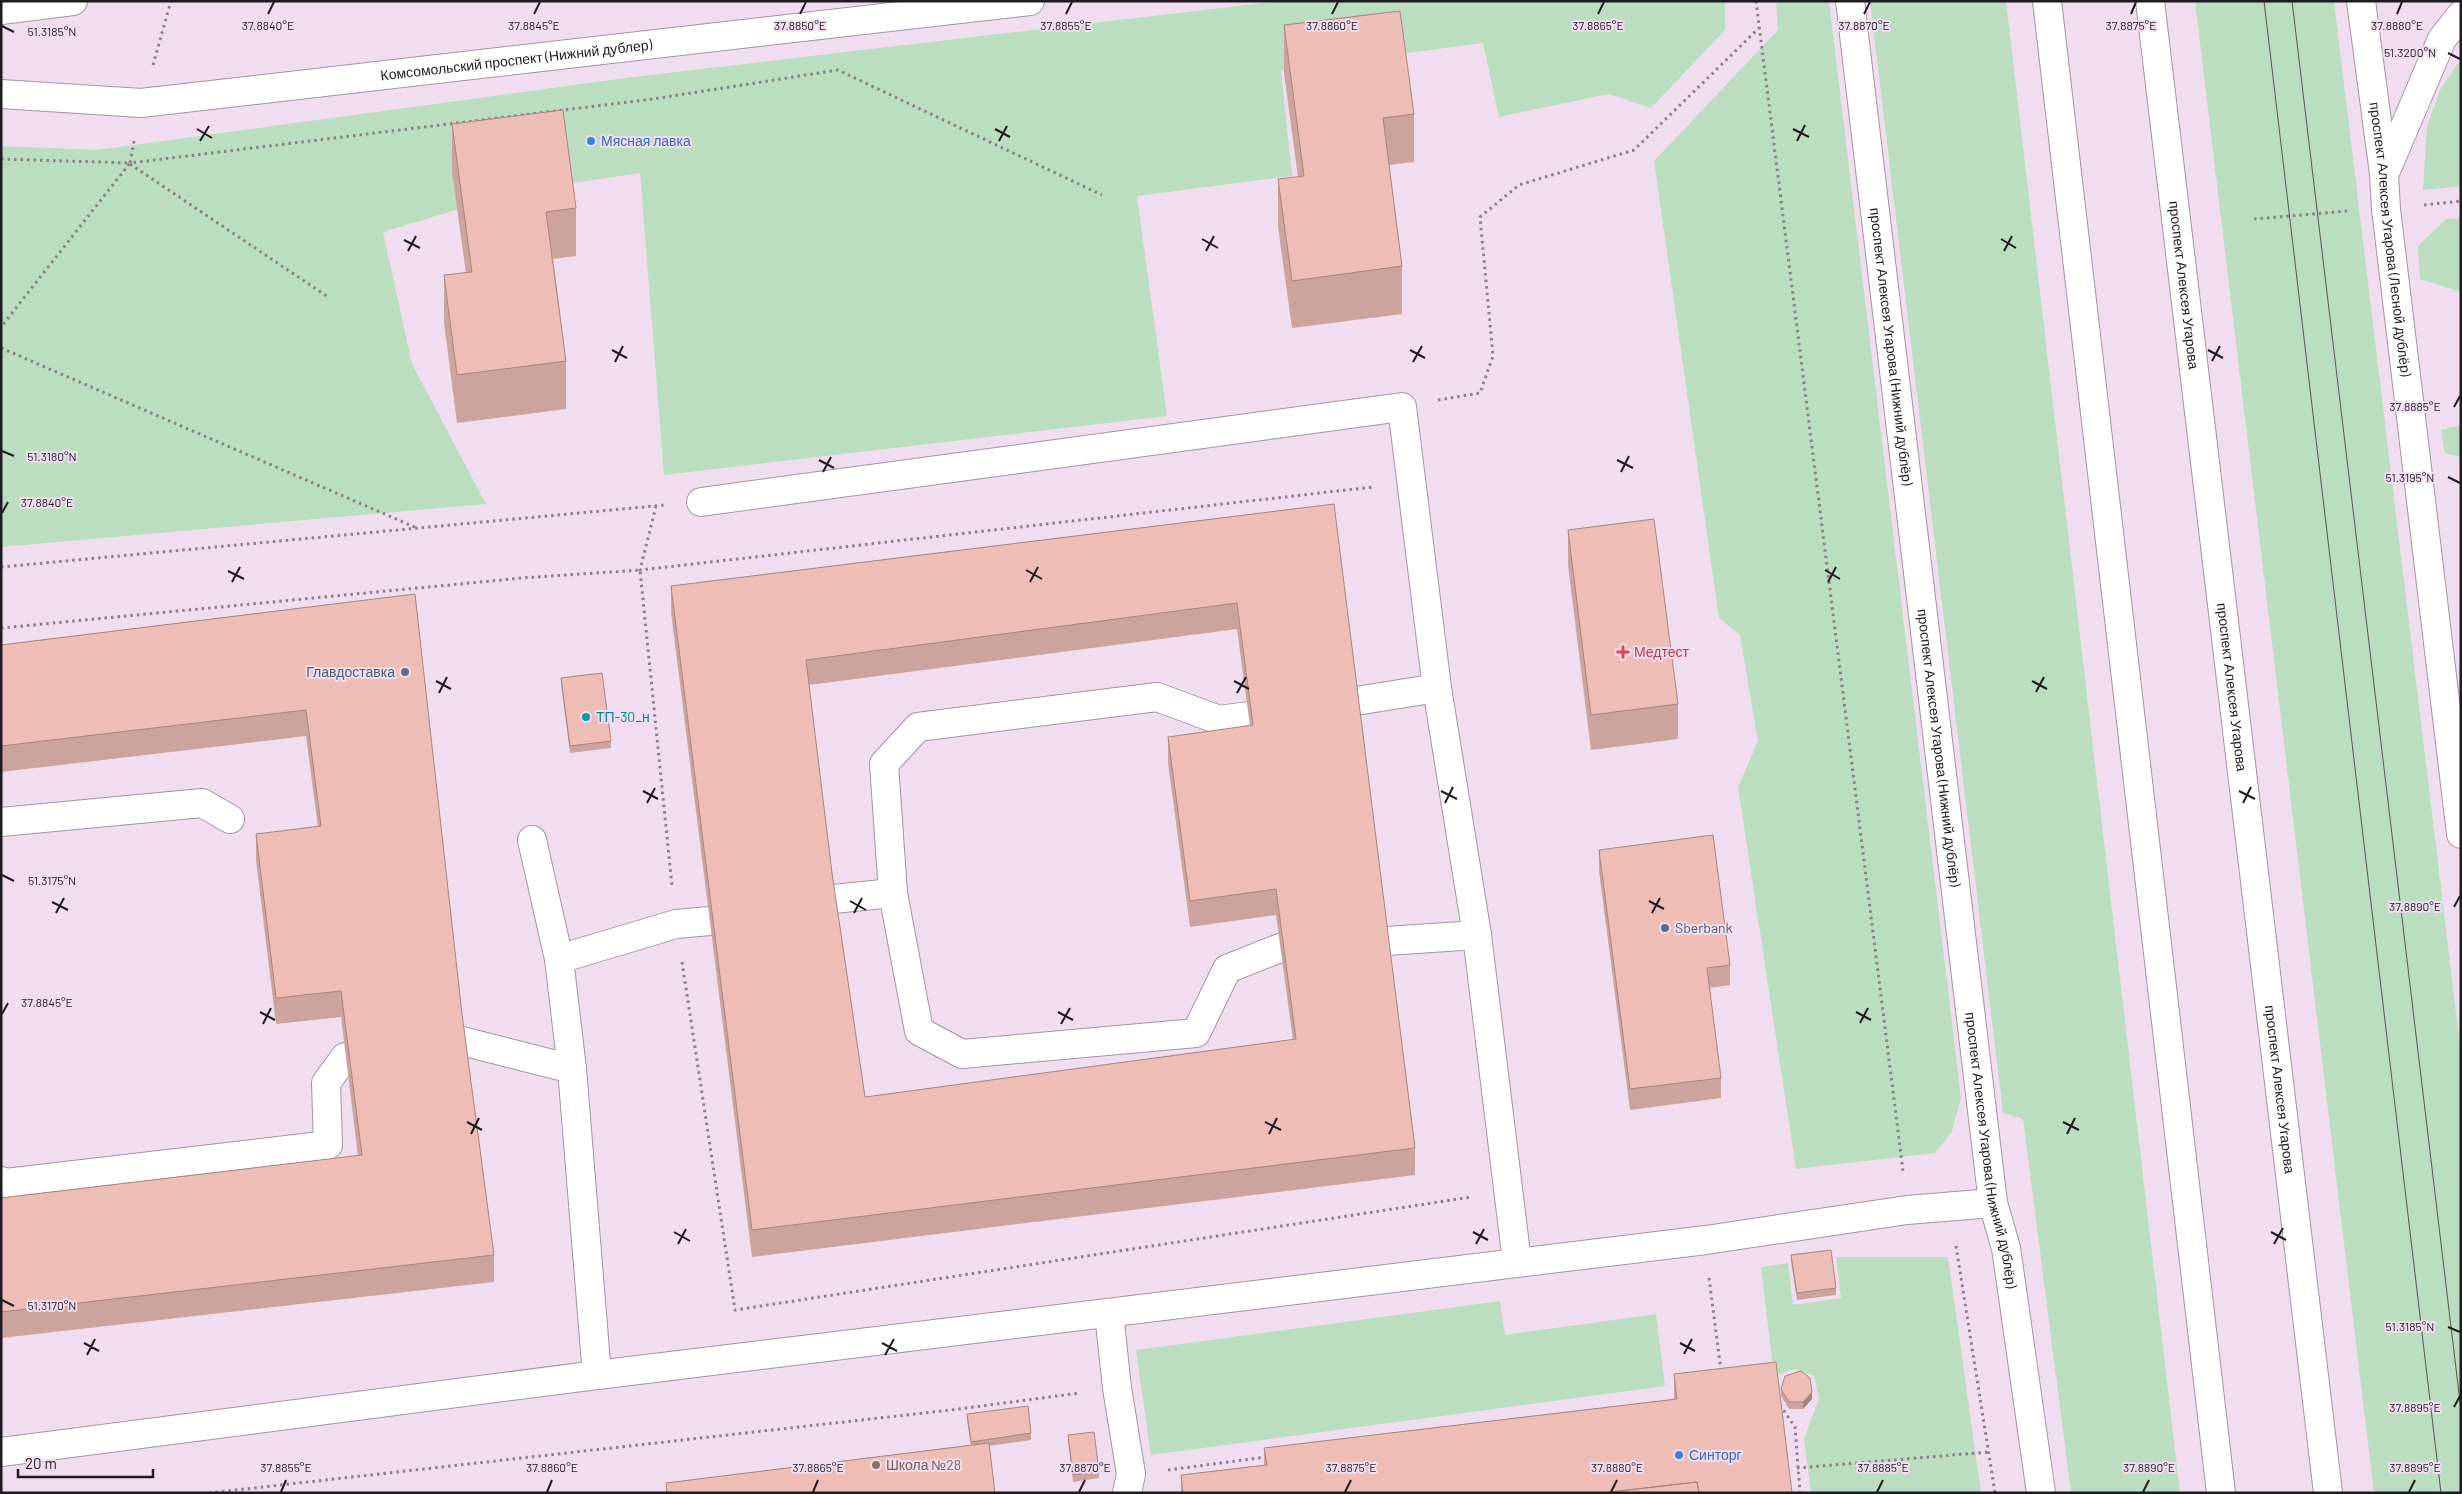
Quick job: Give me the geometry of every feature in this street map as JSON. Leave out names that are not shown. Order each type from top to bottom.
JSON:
[{"type":"street","points":[[1,10],[73,1]]},
{"type":"street","name":"Комсомольский проспект (Нижний дублер)","points":[[1,94],[141,103],[1030,1]]},
{"type":"street","name":"проспект Алексея Угарова (Нижний дублёр)","points":[[1850,1],[1993,1202],[2006,1248],[2041,1493]]},
{"type":"street","points":[[2046,1],[2221,1493]]},
{"type":"street","name":"проспект Алексея Угарова","points":[[2150,1],[2328,1493]]},
{"type":"street","name":"проспект Алексея Угарова (Лесной дублёр)","points":[[2361,1],[2384,174],[2386,209],[2461,834]]},
{"type":"street","points":[[2384,174],[2442,39],[2461,15]]},
{"type":"street","points":[[701,502],[1402,407],[1436,688],[1477,935],[1517,1262]]},
{"type":"street","points":[[1356,701],[1436,688]]},
{"type":"street","points":[[1248,716],[1219,720],[1157,697],[918,727],[884,764],[893,892],[919,1031],[962,1054],[1196,1033],[1227,969],[1280,948]]},
{"type":"street","points":[[1,822],[202,803],[230,819]]},
{"type":"street","points":[[532,840],[559,959],[572,1069],[597,1375]]},
{"type":"street","points":[[832,899],[893,892]]},
{"type":"street","points":[[559,959],[676,924],[710,921]]},
{"type":"street","points":[[1386,941],[1477,935]]},
{"type":"street","points":[[462,1041],[572,1069]]},
{"type":"street","points":[[1,1181],[6,1184],[328,1145],[326,1083],[345,1057]]},
{"type":"street","points":[[1,1452],[597,1375],[1706,1240],[1907,1210],[1993,1202]]},
{"type":"street","points":[[1109,1313],[1129,1484]]},
{"type":"path","points":[[1,327],[130,163],[141,103],[171,1]]},
{"type":"path","points":[[1756,1],[1907,1210]]},
{"type":"path","points":[[1402,407],[1480,393],[1494,356],[1480,218],[1519,185],[1634,150],[1760,28]]},
{"type":"path","points":[[1,159],[130,163],[653,99],[838,70],[1102,195]]},
{"type":"path","points":[[130,163],[328,297]]},
{"type":"path","points":[[2418,206],[2461,201]]},
{"type":"path","points":[[2254,219],[2355,211]]},
{"type":"path","points":[[1,348],[417,528]]},
{"type":"path","points":[[656,506],[640,570],[1411,483]]},
{"type":"path","points":[[1,567],[701,502]]},
{"type":"path","points":[[1948,1244],[1958,1246],[1995,1493]]},
{"type":"path","points":[[1712,1305],[1723,1381]]},
{"type":"path","points":[[209,1493],[951,1410],[1117,1388]]},
{"type":"path","points":[[1776,1399],[1795,1427],[1800,1493]]},
{"type":"path","points":[[1797,1468],[1989,1452]]},
{"type":"path","points":[[1129,1484],[1270,1457]]},
{"type":"green space","points":[[1281,1],[1725,1],[1725,30],[1651,108],[1608,94],[1499,117],[1483,43],[1281,70],[1292,176],[1137,196],[1167,416],[664,475],[640,173],[519,191],[383,232],[412,364],[486,504],[1,547],[1,146],[97,150],[633,77]]},
{"type":"green space","points":[[1776,1],[1829,1],[1961,1098],[1952,1131],[1935,1153],[1796,1169],[1738,787],[1758,741],[1740,635],[1719,618],[1654,161],[1778,30]]},
{"type":"green space","points":[[1870,1],[2006,1],[2180,1493],[2071,1493],[2023,1119],[2003,1113]]},
{"type":"green space","points":[[2195,1],[2334,1],[2461,1054],[2461,1493],[2374,1493]]},
{"type":"green space","points":[[2461,59],[2461,186],[2423,190],[2427,126],[2441,88]]},
{"type":"green space","points":[[2461,218],[2461,292],[2420,279],[2418,246],[2446,219]]},
{"type":"green space","points":[[2461,425],[2461,457],[2445,453],[2441,430]]},
{"type":"green space","points":[[1836,1257],[1948,1257],[1981,1493],[1811,1493],[1804,1439],[1819,1398],[1814,1376],[1794,1369],[1774,1376],[1761,1267],[1788,1263],[1793,1305],[1841,1298]]},
{"type":"green space","points":[[1500,1301],[1505,1335],[1656,1314],[1665,1386],[1151,1455],[1136,1350]]},
{"type":"building","points":[[1400,11],[1414,114],[1383,118],[1402,266],[1292,281],[1278,179],[1304,176],[1284,25]]},
{"type":"building","points":[[563,110],[576,208],[546,212],[566,361],[457,375],[444,275],[472,272],[452,124]]},
{"type":"building","points":[[1334,504],[1415,1148],[752,1230],[671,586]],"holes":[[[1237,603],[1253,725],[1168,737],[1190,901],[1276,889],[1296,1039],[865,1097],[832,873],[806,660]]]},
{"type":"building","name":"Медтест","points":[[1654,519],[1678,704],[1591,715],[1568,530]]},
{"type":"building","points":[[415,594],[462,1014],[494,1255],[1,1312],[1,1198],[362,1155],[341,991],[276,998],[256,834],[321,826],[306,710],[1,746],[1,645]]},
{"type":"building","name":"ТП-30_н","points":[[602,673],[611,741],[570,746],[561,678]]},
{"type":"building","name":"Sberbank","points":[[1713,835],[1730,965],[1707,968],[1721,1078],[1630,1089],[1599,850]]},
{"type":"building","points":[[1831,1250],[1836,1288],[1797,1293],[1791,1255]]},
{"type":"building","points":[[1776,1362],[1792,1493],[1699,1493],[1697,1482],[1602,1493],[1183,1493],[1181,1475],[1267,1465],[1264,1448],[1677,1399],[1674,1374]]},
{"type":"building","points":[[1801,1371],[1810,1378],[1812,1392],[1803,1402],[1789,1402],[1781,1389],[1785,1376]]},
{"type":"building","points":[[1028,1406],[1031,1433],[971,1442],[967,1414]]},
{"type":"building","points":[[1094,1432],[1099,1471],[1073,1475],[1068,1435]]},
{"type":"building","name":"Школа №28","points":[[989,1443],[995,1493],[667,1493],[666,1483]]},
{"type":"building","points":[[1697,1482],[1699,1493],[1602,1493]]},
{"type":"tram line","points":[[2264,1],[2441,1493]]},
{"type":"tram line","points":[[2292,1],[2461,1410]]},
{"type":"place","name":"Мясная лавка","points":[[591,141]]},
{"type":"place","name":"Медтест","points":[[1623,652]]},
{"type":"place","name":"Главдоставка","points":[[405,672]]},
{"type":"place","name":"ТП-30_н","points":[[586,717]]},
{"type":"place","name":"Sberbank","points":[[1665,928]]},
{"type":"place","name":"Синторг","points":[[1679,1455]]},
{"type":"place","name":"Школа №28","points":[[876,1465]]}]
